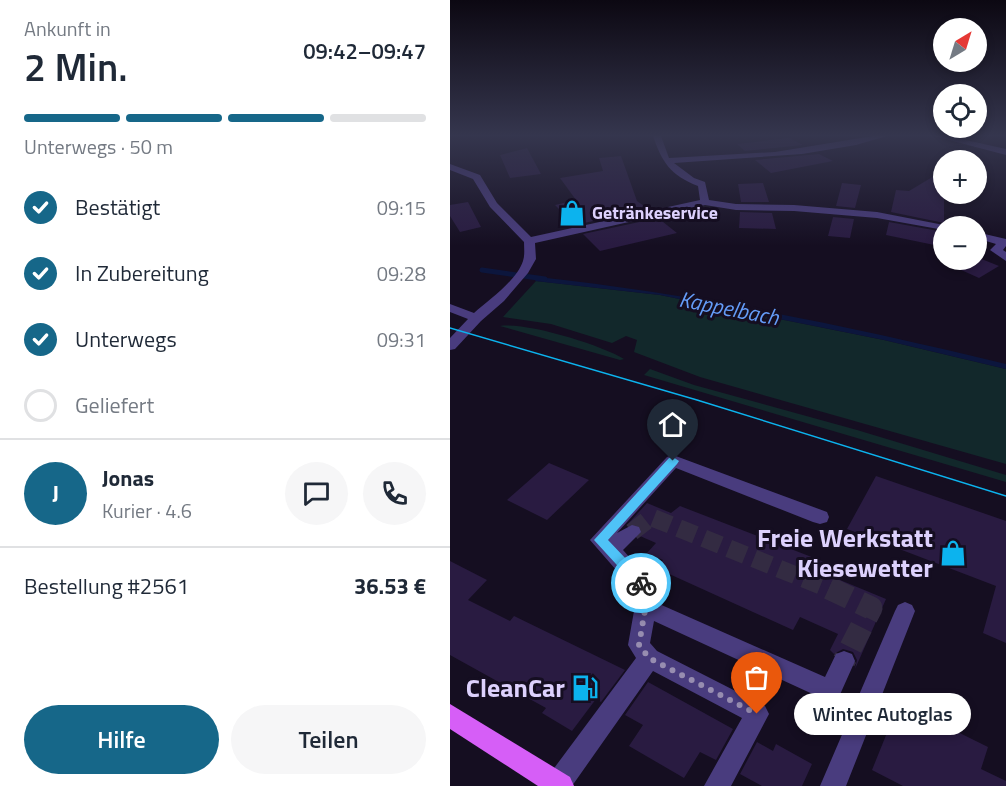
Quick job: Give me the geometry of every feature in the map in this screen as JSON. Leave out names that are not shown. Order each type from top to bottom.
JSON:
[{"type":"main road","points":[[451,717],[560,785]]},
{"type":"street","points":[[450,346],[476,318],[500,298],[520,276],[530,259],[529,241],[493,205],[477,177],[465,173]]},
{"type":"street","points":[[681,173],[691,180],[704,173],[705,202]]},
{"type":"street","points":[[529,241],[705,202],[736,207],[844,211],[933,225]]},
{"type":"street","points":[[987,238],[1005,243]]},
{"type":"street","points":[[1005,243],[996,250],[1006,258]]},
{"type":"street","points":[[450,308],[476,318]]},
{"type":"street","points":[[717,786],[757,714],[649,658],[639,645],[648,592],[630,569],[600,540],[673,461],[820,517]]},
{"type":"street","points":[[610,550],[632,532]]},
{"type":"street","points":[[645,607],[830,691],[844,661]]},
{"type":"street","points":[[833,786],[905,611]]},
{"type":"street","points":[[560,785],[649,658]]},
{"type":"green space","points":[[536,281],[660,295],[884,340],[1006,369],[1006,464],[700,377],[634,352],[637,340],[626,336],[612,343],[551,324],[503,317]]},
{"type":"green space","points":[[500,326],[528,328],[564,336],[599,347],[624,359],[620,360]]},
{"type":"green space","points":[[650,369],[694,385],[857,430],[1006,475],[1006,482],[644,375]]},
{"type":"water","points":[[538,277],[715,302],[774,313],[1006,364],[1006,369],[884,340],[660,295],[535,281]]},
{"type":"building","points":[[508,173],[541,174],[510,178]]},
{"type":"building","points":[[593,173],[627,173],[637,201],[648,209],[575,225],[555,205],[576,200],[560,178]]},
{"type":"building","points":[[933,177],[933,204],[944,204],[944,216],[933,216],[933,221],[891,212],[896,190],[909,191]]},
{"type":"building","points":[[763,183],[769,202],[741,202],[738,184]]},
{"type":"building","points":[[842,183],[861,185],[855,208],[836,206]]},
{"type":"building","points":[[468,202],[481,227],[460,232],[450,216],[450,205]]},
{"type":"building","points":[[740,212],[772,213],[776,229],[739,228]]},
{"type":"building","points":[[833,217],[854,219],[850,238],[828,236]]},
{"type":"building","points":[[658,218],[677,233],[600,251],[583,234]]},
{"type":"building","points":[[889,222],[933,230],[933,245],[886,235]]},
{"type":"building","points":[[987,261],[999,266],[979,278],[961,270],[987,270]]},
{"type":"building","points":[[549,463],[589,480],[547,520],[507,500]]},
{"type":"building","points":[[876,476],[1006,521],[1006,643],[983,633],[996,586],[847,529]]},
{"type":"building","points":[[647,503],[671,513],[680,506],[845,570],[840,580],[886,599],[855,669],[857,660],[853,652],[843,649],[834,654],[830,650],[838,634],[800,617],[793,630],[656,568],[663,560],[647,553],[656,543],[640,536],[643,531],[640,525],[633,523],[627,525]]},
{"type":"building","points":[[450,561],[487,580],[468,600],[510,621],[514,616],[625,670],[601,702],[596,699],[572,731],[542,713],[546,708],[450,655]]},
{"type":"building","points":[[648,682],[733,729],[716,760],[700,752],[684,778],[629,746],[643,725],[625,715]]},
{"type":"building","points":[[899,703],[988,747],[981,769],[1006,781],[1006,786],[903,786],[872,770]]},
{"type":"building","points":[[757,742],[773,751],[776,744],[812,764],[802,786],[762,786],[740,774]]},
{"type":"waterway","name":"Kappelbach","points":[[482,270],[545,279]]},
{"type":"tunnel","points":[[632,532],[651,517],[832,590]]},
{"type":"tunnel","points":[[829,588],[871,608],[844,661]]},
{"type":"tram line","points":[[450,328],[697,400],[1006,496]]},
{"type":"way so far","points":[[641,583],[648,592],[639,645],[649,658],[757,714]]},
{"type":"place","name":"Getränkeservice","points":[[572,213]]},
{"type":"place","name":"Freie Werkstatt Kiesewetter","points":[[953,553]]},
{"type":"place","name":"CleanCar","points":[[585,688]]},
{"type":"place","name":"Wintec Autoglas","points":[[757,714]]},
{"type":"route","points":[[641,583],[600,540],[673,461]]}]
